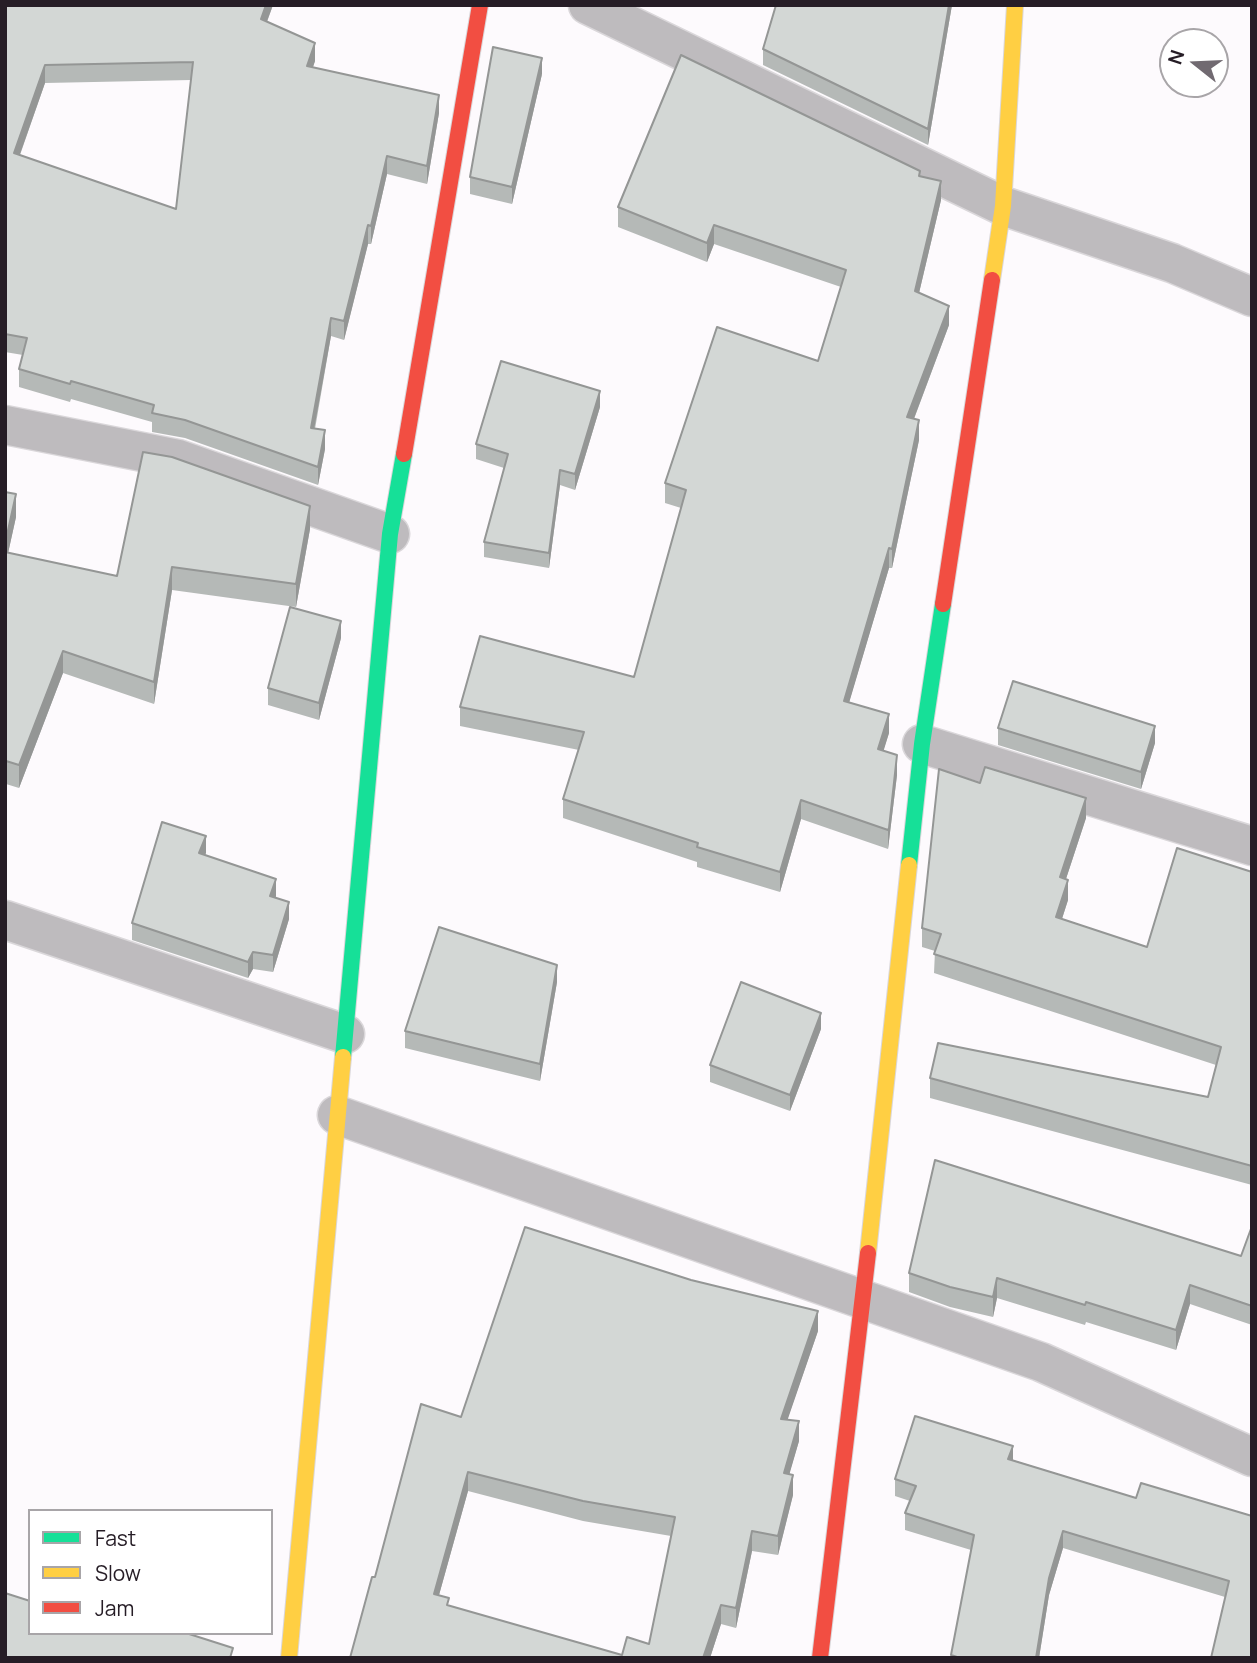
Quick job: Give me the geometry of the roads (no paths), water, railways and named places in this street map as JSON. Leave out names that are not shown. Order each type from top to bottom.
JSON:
[{"type":"street","points":[[289,1658],[390,534],[480,5]]},
{"type":"street","points":[[588,5],[1003,206],[1172,263],[1252,297]]},
{"type":"street","points":[[820,1658],[863,1300],[922,744],[1003,206],[1015,5]]},
{"type":"street","points":[[5,425],[178,458],[390,534]]},
{"type":"street","points":[[922,744],[1252,846]]},
{"type":"street","points":[[5,919],[345,1034]]},
{"type":"street","points":[[337,1115],[1041,1362],[1252,1457]]}]
